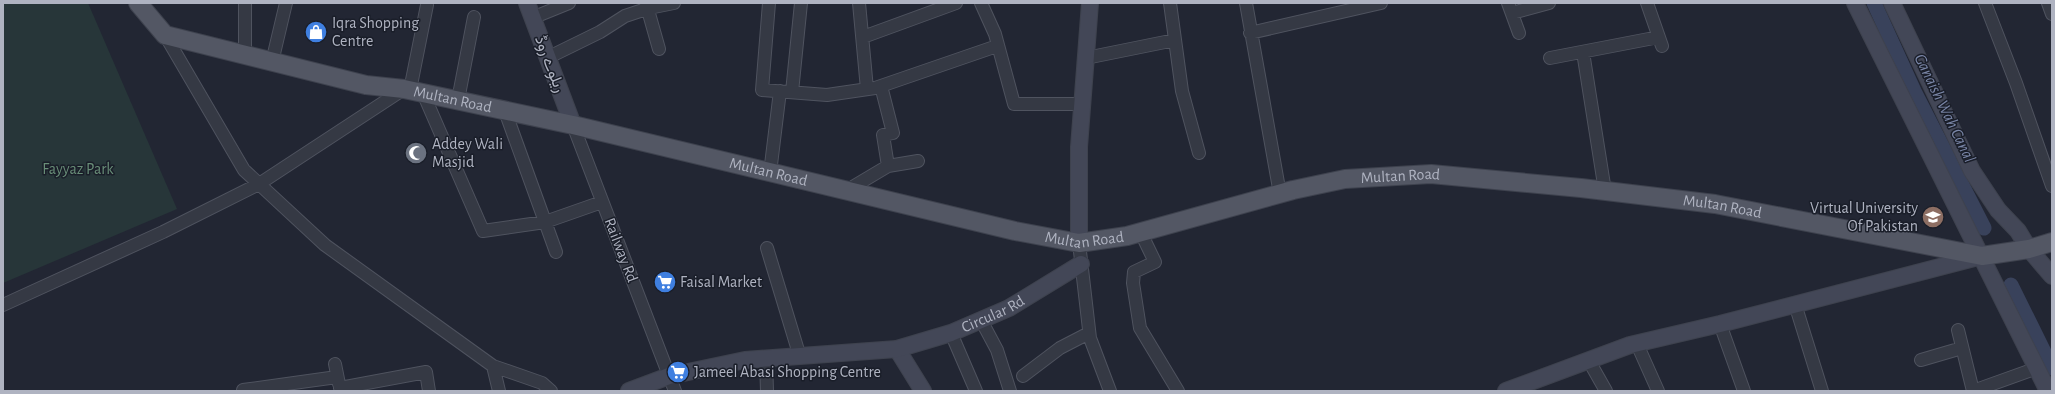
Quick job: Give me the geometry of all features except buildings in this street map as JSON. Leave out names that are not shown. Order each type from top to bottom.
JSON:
[{"type":"main road","points":[[138,3],[165,35]]},
{"type":"main road","name":"Multan Road","points":[[165,35],[366,85],[412,91],[573,125],[1015,231],[1079,243],[1141,233],[1280,194],[1345,179],[1431,174],[1604,191],[1715,204],[1982,256],[2029,249],[2052,242]]},
{"type":"street","points":[[245,3],[245,55]]},
{"type":"street","points":[[272,62],[286,3]]},
{"type":"street","name":"ریلوے روڈ","points":[[527,3],[573,125]]},
{"type":"street","points":[[532,18],[569,3]]},
{"type":"street","points":[[547,58],[600,32],[625,16],[646,6],[674,3]]},
{"type":"street","points":[[769,3],[762,90],[827,95],[867,89],[881,86],[997,46]]},
{"type":"street","points":[[792,92],[800,3]]},
{"type":"street","points":[[860,3],[867,89]]},
{"type":"street","points":[[863,37],[956,3]]},
{"type":"street","points":[[980,3],[995,34],[997,46],[1008,77],[1014,104],[1082,104]]},
{"type":"street","points":[[1090,3],[1079,147],[1079,243],[1089,333],[1110,391]]},
{"type":"street","points":[[1170,3],[1182,91],[1199,153]]},
{"type":"street","points":[[1246,3],[1250,33],[1280,194]]},
{"type":"street","points":[[1250,33],[1328,9],[1381,3]]},
{"type":"street","points":[[1519,33],[1510,8],[1549,3]]},
{"type":"street","points":[[1550,58],[1583,52],[1661,42],[1647,3]]},
{"type":"street","points":[[1855,3],[2048,391]]},
{"type":"street","points":[[1892,3],[1972,171],[1998,210],[2018,231],[2029,249],[2052,276]]},
{"type":"street","points":[[1985,3],[2016,83],[2052,186]]},
{"type":"street","points":[[2048,3],[2052,14]]},
{"type":"street","points":[[427,5],[412,91],[483,231],[545,222],[602,202]]},
{"type":"street","points":[[646,6],[659,49]]},
{"type":"street","points":[[458,100],[474,17]]},
{"type":"street","points":[[165,35],[244,170],[325,245],[493,366],[542,383],[551,391]]},
{"type":"street","points":[[1086,58],[1175,40]]},
{"type":"street","points":[[1583,52],[1604,191]]},
{"type":"street","points":[[881,86],[893,133],[883,135],[888,166]]},
{"type":"street","points":[[3,305],[163,232],[259,184],[412,91]]},
{"type":"street","points":[[770,173],[780,91]]},
{"type":"street","points":[[505,111],[556,252]]},
{"type":"street","name":"Railway Rd","points":[[573,125],[675,391]]},
{"type":"street","points":[[846,191],[888,166],[918,161]]},
{"type":"street","points":[[1141,233],[1155,262],[1134,272],[1133,283],[1140,328],[1178,391]]},
{"type":"street","points":[[767,248],[800,357]]},
{"type":"street","points":[[1515,389],[1589,360],[1636,344],[1720,324],[1982,256]]},
{"type":"street","name":"Circular Rd","points":[[629,391],[669,376],[745,360],[897,349],[951,333],[1009,308],[1081,264]]},
{"type":"street","points":[[1795,304],[1822,391]]},
{"type":"street","points":[[981,320],[997,350],[1010,391]]},
{"type":"street","points":[[1720,324],[1744,391]]},
{"type":"street","points":[[1958,330],[1973,391],[2036,368]]},
{"type":"street","points":[[951,333],[976,391]]},
{"type":"street","points":[[1023,376],[1060,348],[1089,333]]},
{"type":"street","points":[[1636,344],[1658,391]]},
{"type":"street","points":[[1921,360],[1962,348]]},
{"type":"street","points":[[897,349],[923,391]]},
{"type":"street","points":[[766,359],[767,391]]},
{"type":"street","points":[[1589,360],[1606,391]]},
{"type":"street","points":[[335,364],[339,385]]},
{"type":"street","points":[[493,366],[500,391]]},
{"type":"street","points":[[242,388],[339,385],[426,372],[429,391]]},
{"type":"green space","name":"Fayyaz Park","points":[[3,3],[88,3],[177,209],[3,283]]},
{"type":"waterway","name":"Ganaish Wah Canal","points":[[1874,3],[1915,93],[1984,228]]},
{"type":"waterway","name":"Ganaish Wah Canal","points":[[2011,285],[2052,368]]},
{"type":"place","name":"Iqra Shopping Centre","points":[[316,32]]},
{"type":"place","name":"Addey Wali Masjid","points":[[416,153]]},
{"type":"place","name":"Virtual University Of Pakistan","points":[[1933,217]]},
{"type":"place","name":"Faisal Market","points":[[665,282]]},
{"type":"place","name":"Jameel Abasi Shopping Centre","points":[[678,372]]}]
